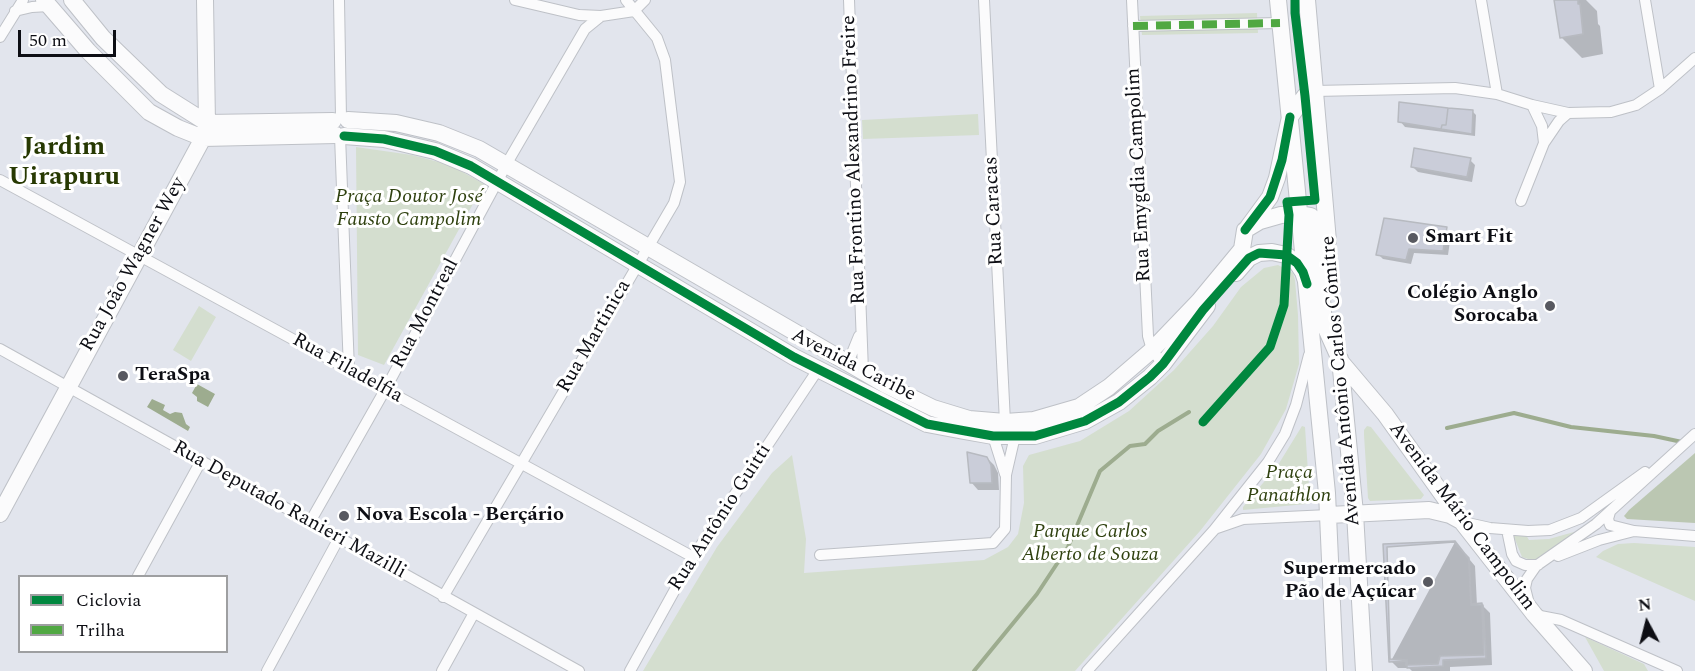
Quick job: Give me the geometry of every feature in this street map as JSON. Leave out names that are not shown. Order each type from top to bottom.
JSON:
[{"type":"street","points":[[0,37],[23,0]]},
{"type":"street","points":[[72,0],[103,38],[160,94],[205,131]]},
{"type":"street","name":"Rua João Wagner Wey","points":[[0,514],[205,131],[205,0]]},
{"type":"street","points":[[339,0],[340,127],[349,370]]},
{"type":"street","points":[[515,0],[579,15],[601,16],[634,11],[645,0]]},
{"type":"street","name":"Rua Martinica","points":[[443,597],[674,203],[680,182],[665,60],[657,38],[626,0]]},
{"type":"street","name":"Rua Frontino Alexandrino Freire","points":[[849,0],[863,371]]},
{"type":"street","name":"Rua Caracas","points":[[984,0],[1005,422]]},
{"type":"street","name":"Rua Emygdia Campolim","points":[[1132,0],[1148,336],[1152,350]]},
{"type":"street","name":"Avenida Antônio Carlos Cômitre","points":[[1278,0],[1329,515],[1335,671]]},
{"type":"street","name":"Avenida Antônio Carlos Cômitre","points":[[1307,0],[1321,144],[1332,303],[1341,362],[1355,513],[1364,671]]},
{"type":"street","points":[[1481,0],[1497,94]]},
{"type":"street","points":[[1645,0],[1660,89]]},
{"type":"street","points":[[15,11],[46,3]]},
{"type":"street","name":"Avenida Caribe","points":[[46,3],[88,51],[149,112],[177,128],[205,131],[396,123],[440,133],[479,149],[507,164],[647,248],[886,385],[933,408],[969,419],[1005,422],[1034,420],[1079,407],[1108,387],[1152,350],[1199,301],[1242,249],[1245,230],[1270,197],[1277,178],[1290,117]]},
{"type":"street","name":"Rua Montreal","points":[[310,522],[385,390],[507,164],[585,29],[601,16]]},
{"type":"street","points":[[1133,26],[1280,23]]},
{"type":"street","points":[[1290,117],[1305,96],[1315,91],[1455,88],[1497,94],[1568,113],[1611,112],[1636,105],[1660,89],[1695,58]]},
{"type":"street","points":[[1532,105],[1542,126],[1544,143]]},
{"type":"street","points":[[1521,201],[1544,143],[1559,121],[1568,113]]},
{"type":"street","name":"Avenida Caribe","points":[[340,127],[384,140],[435,151],[471,166],[795,357],[927,424],[993,436],[1035,435],[1085,421],[1119,402],[1163,364],[1203,310],[1249,258],[1259,253],[1272,252],[1286,255],[1298,263],[1307,284]]},
{"type":"street","name":"Rua Filadelfia","points":[[0,180],[693,557]]},
{"type":"street","points":[[1245,230],[1272,218],[1299,214],[1311,216],[1316,224],[1324,324],[1341,362]]},
{"type":"street","name":"Rua Frontino Alexandrino Freire","points":[[848,363],[858,342],[861,321]]},
{"type":"street","points":[[1087,671],[1214,530],[1268,462],[1285,434],[1299,395],[1307,366],[1311,337]]},
{"type":"street","name":"Rua Deputado Ranieri Mazilli","points":[[0,349],[579,671]]},
{"type":"street","points":[[1152,350],[1163,364]]},
{"type":"street","name":"Avenida Caribe","points":[[818,368],[817,357],[822,352],[827,352]]},
{"type":"street","name":"Avenida Mário Campolim","points":[[1341,362],[1392,423],[1462,522],[1532,611],[1584,671]]},
{"type":"street","name":"Avenida Caribe","points":[[836,377],[845,374],[848,363]]},
{"type":"street","name":"Rua Antônio Guitti","points":[[630,671],[693,557],[818,368]]},
{"type":"street","points":[[1677,671],[1561,620],[1532,611],[1525,588],[1527,579],[1536,566],[1596,524],[1695,434]]},
{"type":"street","points":[[993,436],[1006,475]]},
{"type":"street","points":[[820,555],[993,543],[1005,529],[1006,475],[1015,436]]},
{"type":"street","points":[[1214,530],[1243,519],[1429,510],[1450,515],[1462,522],[1507,530],[1541,532],[1581,518],[1680,448]]},
{"type":"street","points":[[139,575],[201,461]]},
{"type":"street","points":[[1610,512],[1608,519],[1610,525]]},
{"type":"street","points":[[1569,523],[1610,525],[1634,531],[1695,537]]},
{"type":"street","points":[[1507,530],[1512,554],[1516,561],[1536,566],[1599,540],[1634,531]]},
{"type":"street","points":[[267,671],[339,538]]},
{"type":"street","points":[[442,671],[474,613]]},
{"type":"street","points":[[1093,671],[1103,653]]},
{"type":"green space","points":[[1257,13],[1258,33],[1142,35],[1140,16]]},
{"type":"green space","points":[[978,114],[979,135],[863,139],[862,120]]},
{"type":"green space","name":"Praça Doutor José Fausto Campolim","points":[[356,147],[412,155],[450,165],[484,184],[384,365],[358,355]]},
{"type":"green space","name":"Parque Carlos Alberto de Souza","points":[[1278,265],[1293,273],[1298,315],[1299,364],[1286,409],[1261,454],[1200,531],[1075,671],[643,671],[717,547],[772,473],[792,455],[806,539],[804,573],[984,560],[1008,547],[1018,534],[1024,503],[1023,466],[1029,455],[1080,441],[1129,411],[1174,370],[1213,326],[1241,287],[1264,268]]},
{"type":"green space","points":[[199,306],[216,317],[191,361],[173,350]]},
{"type":"green space","name":"Praça Panathlon","points":[[1302,426],[1305,427],[1310,502],[1243,510],[1243,507],[1278,465]]},
{"type":"green space","points":[[1367,426],[1371,427],[1424,495],[1421,499],[1370,501],[1364,435]]},
{"type":"green space","points":[[1574,532],[1575,534],[1537,559],[1531,560],[1522,557],[1514,537],[1514,535],[1526,535],[1529,540],[1549,539]]},
{"type":"green space","points":[[1618,544],[1695,547],[1695,601],[1596,557]]},
{"type":"green space","points":[[1585,637],[1644,664],[1648,671],[1604,671]]},
{"type":"shaded area","points":[[197,384],[215,394],[208,407],[197,401],[197,397],[192,393]]},
{"type":"shaded area","points":[[152,399],[165,405],[163,410],[170,414],[182,413],[186,424],[190,427],[188,431],[147,407]]},
{"type":"shaded area","points":[[1695,453],[1695,523],[1627,519],[1624,516],[1629,510]]},
{"type":"building","points":[[1554,0],[1578,0],[1583,34],[1560,38]]},
{"type":"building","points":[[1399,102],[1448,108],[1446,125],[1442,125],[1441,129],[1398,122]]},
{"type":"building","points":[[1448,108],[1473,110],[1472,134],[1441,129],[1442,125],[1446,125]]},
{"type":"building","points":[[1414,148],[1471,158],[1467,177],[1411,167]]},
{"type":"building","name":"Smart Fit","points":[[1384,218],[1447,227],[1443,251],[1409,249],[1406,260],[1376,255]]},
{"type":"building","points":[[967,452],[987,457],[991,465],[992,483],[970,483]]},
{"type":"building","name":"Supermercado Pão de Açúcar","points":[[1455,541],[1469,559],[1471,605],[1483,605],[1486,658],[1443,660],[1443,666],[1407,668],[1407,661],[1389,662],[1383,544]]},
{"type":"building","name":"Supermercado Pão de Açúcar","points":[[1454,542],[1469,558],[1471,604],[1482,603],[1484,655],[1440,656],[1438,664],[1406,665],[1407,660],[1390,659],[1387,547]]},
{"type":"waterway","points":[[974,671],[1037,594],[1068,547],[1100,471],[1130,446],[1145,444],[1158,431],[1189,412]]},
{"type":"waterway","points":[[1447,428],[1514,413],[1571,427],[1654,436],[1682,442]]},
{"type":"marked path","points":[[1133,26],[1280,23]]},
{"type":"cycle path","points":[[1203,422],[1270,347],[1284,305],[1289,215],[1287,202],[1315,200],[1295,0]]},
{"type":"cycle path","points":[[1245,230],[1270,197],[1282,160],[1290,117]]},
{"type":"cycle path","points":[[344,136],[384,139],[435,151],[471,166],[794,357],[927,424],[993,436],[1035,436],[1085,421],[1119,402],[1163,364],[1203,310],[1249,258],[1259,253],[1286,255],[1297,263],[1307,284]]},
{"type":"place","name":"Smart Fit","points":[[1413,238]]},
{"type":"place","name":"Colégio Anglo Sorocaba","points":[[1550,306]]},
{"type":"place","name":"TeraSpa","points":[[123,376]]},
{"type":"place","name":"Nova Escola - Berçário","points":[[344,516]]},
{"type":"place","name":"Supermercado Pão de Açúcar","points":[[1428,582]]},
{"type":"district","name":"Jardim Uirapuru","points":[[64,164]]}]
